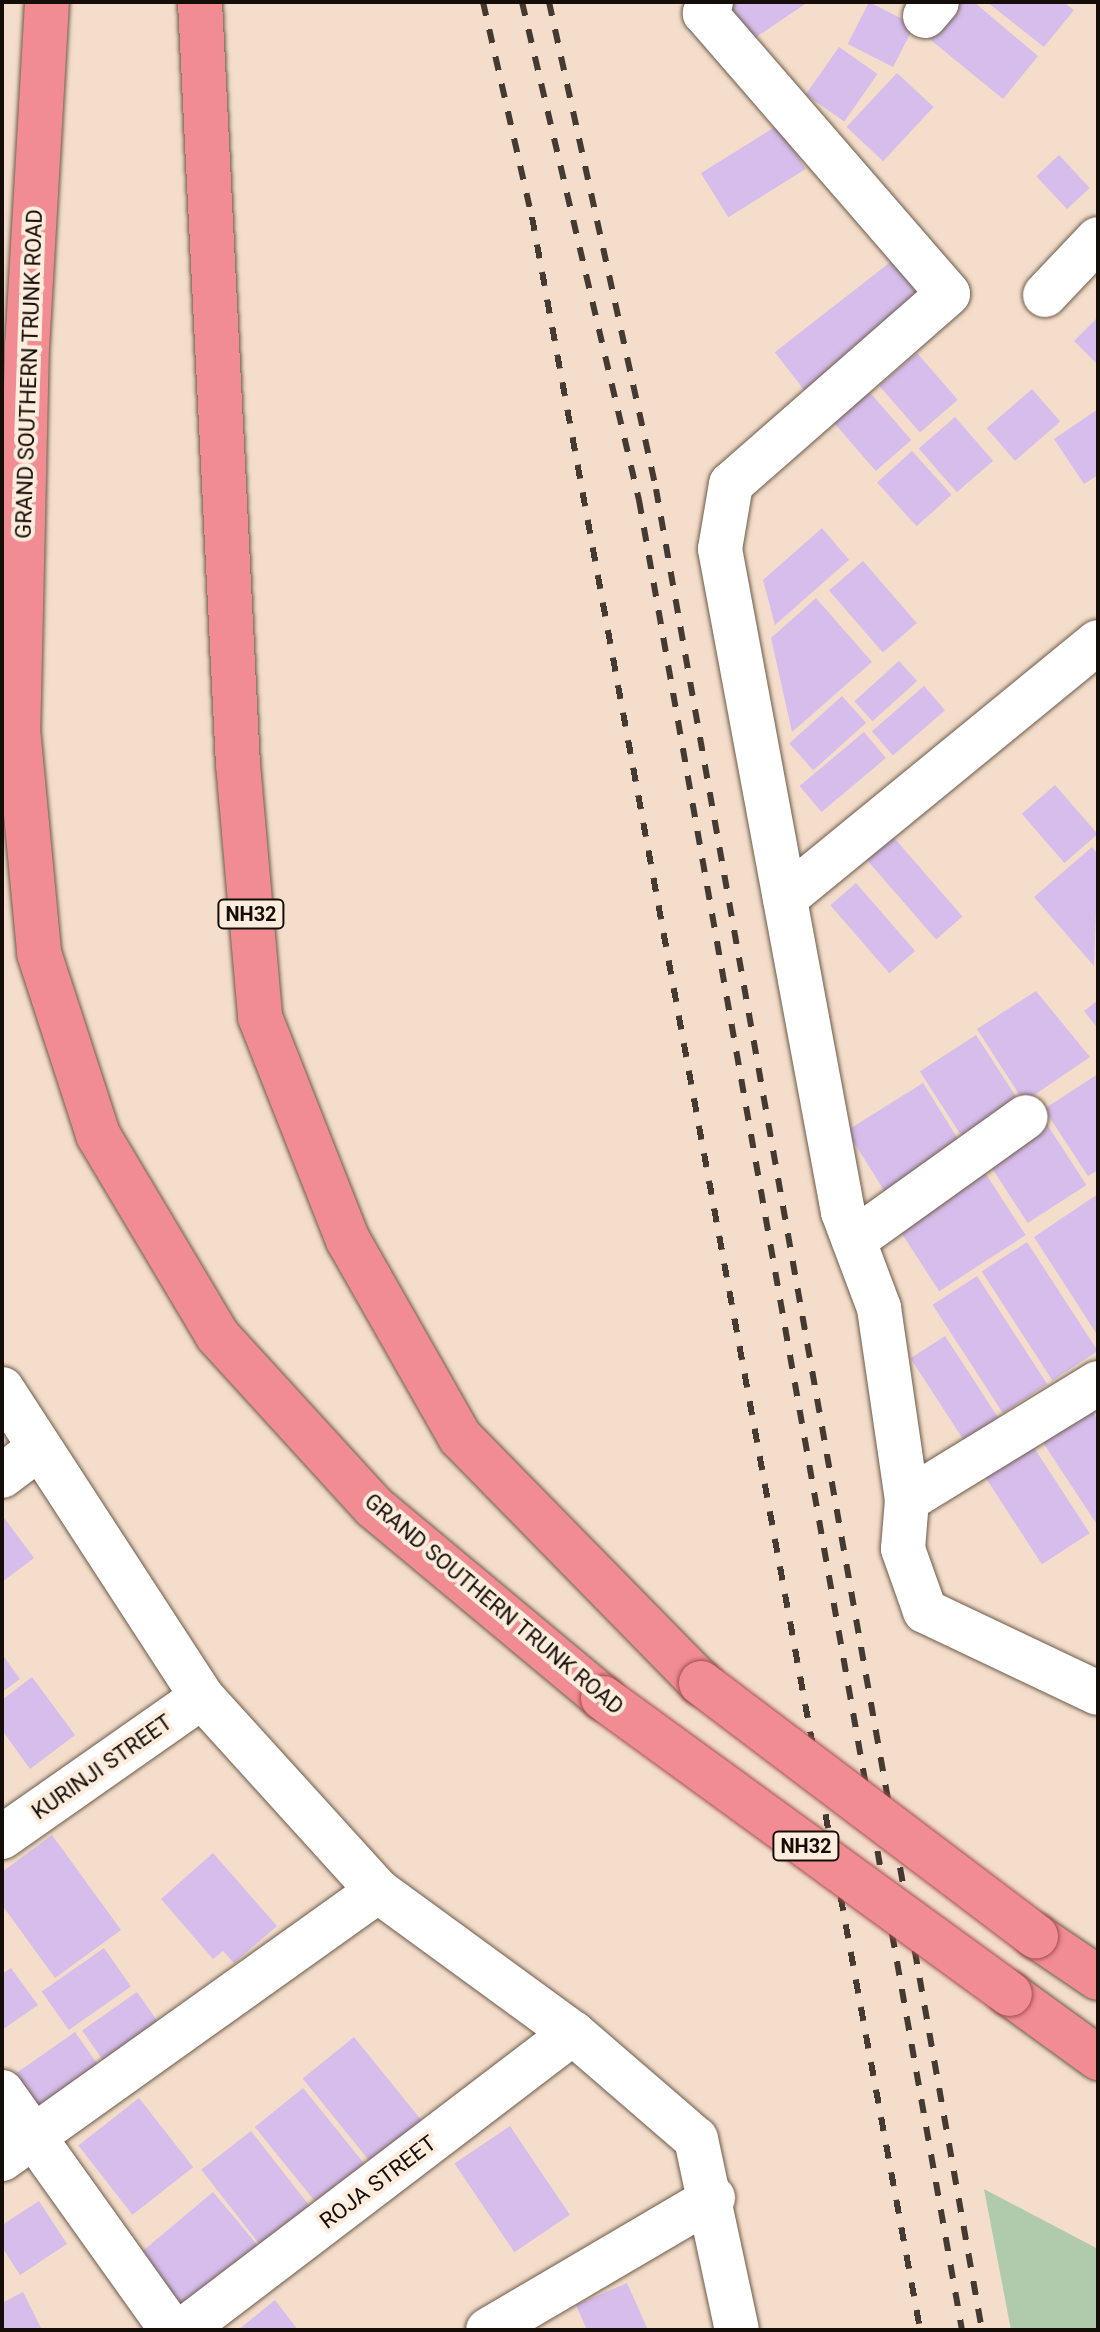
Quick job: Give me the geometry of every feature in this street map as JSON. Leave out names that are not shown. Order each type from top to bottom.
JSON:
[{"type":"highway","name":"GRAND SOUTHERN TRUNK ROAD","points":[[47,2],[27,344],[18,729],[39,953],[98,1135],[217,1335],[374,1507],[603,1698],[1098,2058]]},
{"type":"highway","name":"NH32","points":[[200,2],[238,764],[260,1017],[348,1240],[460,1437],[701,1683],[1036,1936],[1098,1978]]},
{"type":"street","points":[[711,2],[705,13],[948,294],[731,484],[721,509],[720,549],[785,898],[854,1240],[879,1308],[907,1500],[903,1549],[925,1611],[1098,1693]]},
{"type":"street","points":[[1045,295],[1098,239]]},
{"type":"street","points":[[785,898],[1098,642]]},
{"type":"street","points":[[854,1240],[1026,1117]]},
{"type":"street","points":[[907,1500],[1098,1383]]},
{"type":"street","points":[[2,1389],[38,1449],[202,1697],[378,1891],[573,2033],[696,2139],[713,2198],[737,2330]]},
{"type":"street","points":[[2,1476],[38,1449]]},
{"type":"street","name":"KURINJI STREET","points":[[2,1837],[202,1697]]},
{"type":"street","points":[[18,2150],[378,1891]]},
{"type":"street","name":"ROJA STREET","points":[[183,2330],[573,2033]]},
{"type":"street","points":[[2,2092],[18,2150],[172,2330]]},
{"type":"street","points":[[488,2330],[713,2198]]},
{"type":"green space","points":[[984,2189],[1098,2249],[1098,2330],[1011,2330]]},
{"type":"building","points":[[726,2],[808,2],[752,40]]},
{"type":"building","points":[[869,2],[914,25],[893,67],[848,44]]},
{"type":"building","points":[[956,2],[974,2],[1038,56],[1003,99],[927,37]]},
{"type":"building","points":[[987,2],[1063,2],[1074,10],[1044,47]]},
{"type":"building","points":[[839,47],[878,74],[844,121],[806,95]]},
{"type":"building","points":[[897,73],[934,107],[883,161],[847,127]]},
{"type":"building","points":[[778,125],[806,169],[728,217],[701,173]]},
{"type":"building","points":[[1059,155],[1090,188],[1067,209],[1036,176]]},
{"type":"building","points":[[893,260],[924,299],[806,392],[775,352]]},
{"type":"building","points":[[1098,317],[1098,365],[1074,341]]},
{"type":"building","points":[[917,353],[958,400],[920,433],[879,386]]},
{"type":"building","points":[[866,388],[911,440],[876,471],[831,419]]},
{"type":"building","points":[[1032,389],[1060,421],[1015,461],[987,428]]},
{"type":"building","points":[[1098,409],[1098,475],[1084,484],[1054,439]]},
{"type":"building","points":[[955,417],[993,461],[957,492],[919,448]]},
{"type":"building","points":[[912,451],[951,495],[917,526],[877,482]]},
{"type":"building","points":[[822,528],[849,560],[775,625],[763,580]]},
{"type":"building","points":[[863,561],[917,623],[883,652],[829,591]]},
{"type":"building","points":[[816,598],[872,662],[792,732],[771,638]]},
{"type":"building","points":[[899,661],[917,681],[872,721],[854,701]]},
{"type":"building","points":[[924,686],[945,710],[893,755],[872,731]]},
{"type":"building","points":[[842,696],[866,723],[813,770],[789,744]]},
{"type":"building","points":[[864,732],[886,758],[822,812],[800,786]]},
{"type":"building","points":[[1055,785],[1098,834],[1064,863],[1022,814]]},
{"type":"building","points":[[889,832],[962,917],[936,939],[863,855]]},
{"type":"building","points":[[1092,847],[1098,854],[1094,966],[1034,897]]},
{"type":"building","points":[[856,883],[915,951],[889,973],[830,905]]},
{"type":"building","points":[[1036,991],[1090,1057],[1024,1102],[977,1029]]},
{"type":"building","points":[[1098,1000],[1098,1029],[1084,1011]]},
{"type":"building","points":[[976,1035],[1020,1103],[964,1139],[920,1071]]},
{"type":"building","points":[[1098,1074],[1098,1170],[1088,1176],[1044,1109]]},
{"type":"building","points":[[923,1083],[963,1147],[886,1194],[847,1131]]},
{"type":"building","points":[[1039,1112],[1086,1185],[1028,1223],[980,1150]]},
{"type":"building","points":[[982,1168],[1026,1235],[939,1291],[896,1224]]},
{"type":"building","points":[[1098,1194],[1098,1336],[1034,1237]]},
{"type":"building","points":[[1027,1242],[1098,1351],[1053,1380],[982,1271]]},
{"type":"building","points":[[977,1276],[1047,1384],[1003,1413],[933,1305]]},
{"type":"building","points":[[945,1336],[999,1420],[965,1442],[911,1358]]},
{"type":"building","points":[[1087,1403],[1098,1420],[1098,1526],[1038,1435]]},
{"type":"building","points":[[1033,1446],[1090,1533],[1042,1564],[985,1477]]},
{"type":"building","points":[[2,1515],[34,1558],[2,1582]]},
{"type":"building","points":[[2,1654],[20,1679],[2,1692]]},
{"type":"building","points":[[32,1677],[75,1735],[30,1769],[2,1730],[2,1700]]},
{"type":"building","points":[[52,1835],[121,1930],[55,1978],[2,1905],[2,1872]]},
{"type":"building","points":[[213,1853],[277,1926],[234,1963],[223,1951],[213,1959],[161,1899]]},
{"type":"building","points":[[104,1948],[131,1987],[69,2030],[42,1992]]},
{"type":"building","points":[[11,1968],[38,2005],[2,2030],[2,1974]]},
{"type":"building","points":[[137,1992],[163,2029],[108,2067],[82,2030]]},
{"type":"building","points":[[75,2032],[102,2071],[41,2113],[14,2074]]},
{"type":"building","points":[[354,2037],[423,2122],[372,2164],[303,2079]]},
{"type":"building","points":[[303,2088],[367,2166],[318,2206],[255,2127]]},
{"type":"building","points":[[139,2098],[193,2167],[133,2215],[78,2145]]},
{"type":"building","points":[[510,2126],[570,2215],[514,2252],[454,2163]]},
{"type":"building","points":[[251,2131],[316,2214],[266,2253],[201,2170]]},
{"type":"building","points":[[213,2192],[261,2249],[185,2312],[137,2256]]},
{"type":"building","points":[[39,2201],[67,2244],[20,2275],[2,2247],[2,2225]]},
{"type":"building","points":[[627,2283],[648,2330],[587,2330],[576,2305]]},
{"type":"building","points":[[23,2292],[42,2330],[2,2330],[2,2303]]},
{"type":"building","points":[[275,2300],[298,2330],[238,2330]]},
{"type":"railway","points":[[483,2],[532,217],[920,2330]]},
{"type":"railway","points":[[522,2],[639,500],[962,2330]]},
{"type":"railway","points":[[549,2],[656,489],[982,2330]]}]
